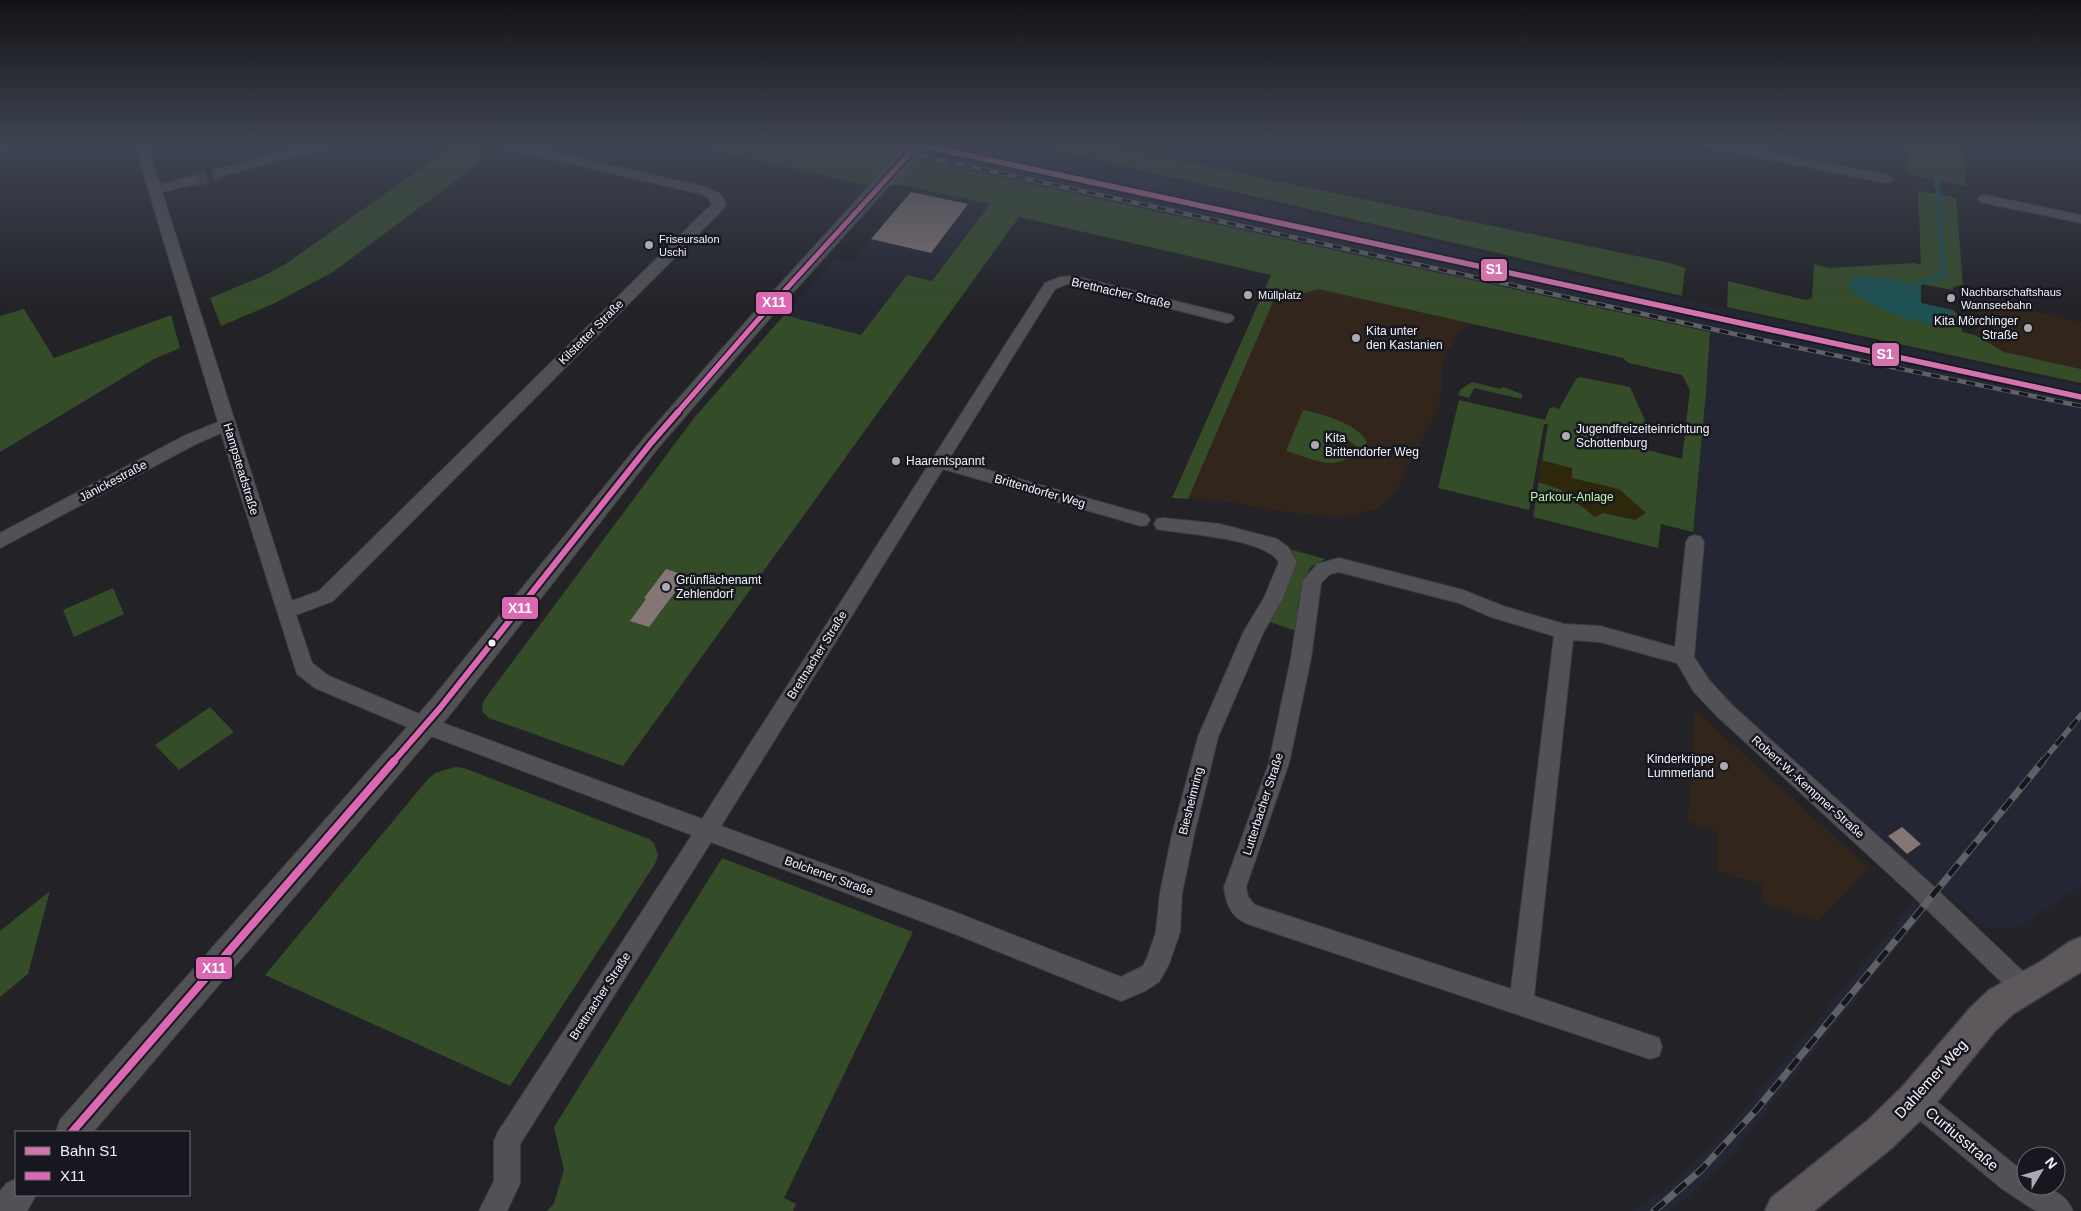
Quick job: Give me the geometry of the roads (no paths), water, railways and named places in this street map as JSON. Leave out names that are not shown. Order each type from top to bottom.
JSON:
[{"type":"main road","name":"Dahlemer Weg","points":[[1784,1211],[1880,1134],[1915,1100],[1983,1019],[2001,1002],[2081,953]]},
{"type":"street","name":"Hampsteadstraße","points":[[159,199],[304,668],[322,682],[425,724]]},
{"type":"street","name":"Kilstetter Straße","points":[[286,611],[326,596],[718,205],[719,201],[717,199]]},
{"type":"street","points":[[73,1131],[498,638],[651,443],[757,320],[867,199]]},
{"type":"street","points":[[1985,199],[2081,219]]},
{"type":"street","name":"Brettnacher Straße","points":[[492,1211],[506,1183],[507,1141],[707,830],[1050,286],[1065,280],[1074,280],[1227,318]]},
{"type":"street","name":"Jänickestraße","points":[[0,541],[190,440],[227,424]]},
{"type":"street","name":"Brittendorfer Weg","points":[[939,462],[1141,520]]},
{"type":"street","name":"Biesheimring","points":[[952,922],[1121,989],[1137,983],[1151,974],[1157,964],[1168,932],[1171,893],[1183,835],[1208,737],[1254,631],[1273,600],[1288,562],[1285,554],[1271,544],[1220,531],[1164,524]]},
{"type":"street","points":[[1684,657],[1695,542]]},
{"type":"street","name":"Lutterbacher Straße","points":[[1650,1047],[1248,913],[1237,902],[1235,887],[1279,763],[1301,658],[1312,581],[1319,572],[1328,566],[1339,565],[1463,597],[1498,612],[1564,632],[1600,634],[1684,657]]},
{"type":"street","points":[[1522,1004],[1564,632]]},
{"type":"street","name":"Robert-W.-Kempner-Straße","points":[[1684,657],[1689,669],[1701,687],[1725,711],[1922,891],[2025,989]]},
{"type":"street","name":"Bolchener Straße","points":[[425,724],[952,922]]},
{"type":"street","name":"Curtiusstraße","points":[[1915,1100],[2010,1179],[2060,1211]]},
{"type":"street","points":[[5,1211],[18,1196]]},
{"type":"water","points":[[1860,276],[1892,279],[1914,287],[1921,292],[1921,303],[1949,310],[1959,322],[1959,327],[1919,322],[1866,301],[1851,289],[1849,279]]},
{"type":"waterway","points":[[1912,285],[1944,276],[1938,199]]},
{"type":"railway","points":[[1116,199],[1785,345],[2081,406]]},
{"type":"railway","points":[[2042,762],[2081,715]]},
{"type":"railway","points":[[1654,1211],[1701,1170],[1757,1109],[2043,761]]},
{"type":"rail line","name":"S1","points":[[1167,199],[2081,397]]},
{"type":"place","name":"Friseursalon Uschi","points":[[649,245]]},
{"type":"place","name":"Müllplatz","points":[[1248,295]]},
{"type":"place","name":"Nachbarschaftshaus Wannseebahn","points":[[1951,298]]},
{"type":"place","name":"Kita Mörchinger Straße","points":[[2028,328]]},
{"type":"place","name":"Kita unter den Kastanien","points":[[1356,338]]},
{"type":"place","name":"Jugendfreizeiteinrichtung Schottenburg","points":[[1566,436]]},
{"type":"place","name":"Kita Brittendorfer Weg","points":[[1315,445]]},
{"type":"place","name":"Haarentspannt","points":[[896,461]]},
{"type":"place","name":"Grünflächenamt Zehlendorf","points":[[666,587]]},
{"type":"place","name":"Kinderkrippe Lummerland","points":[[1724,766]]},
{"type":"park label","name":"Parkour-Anlage","points":[[1572,497]]}]
